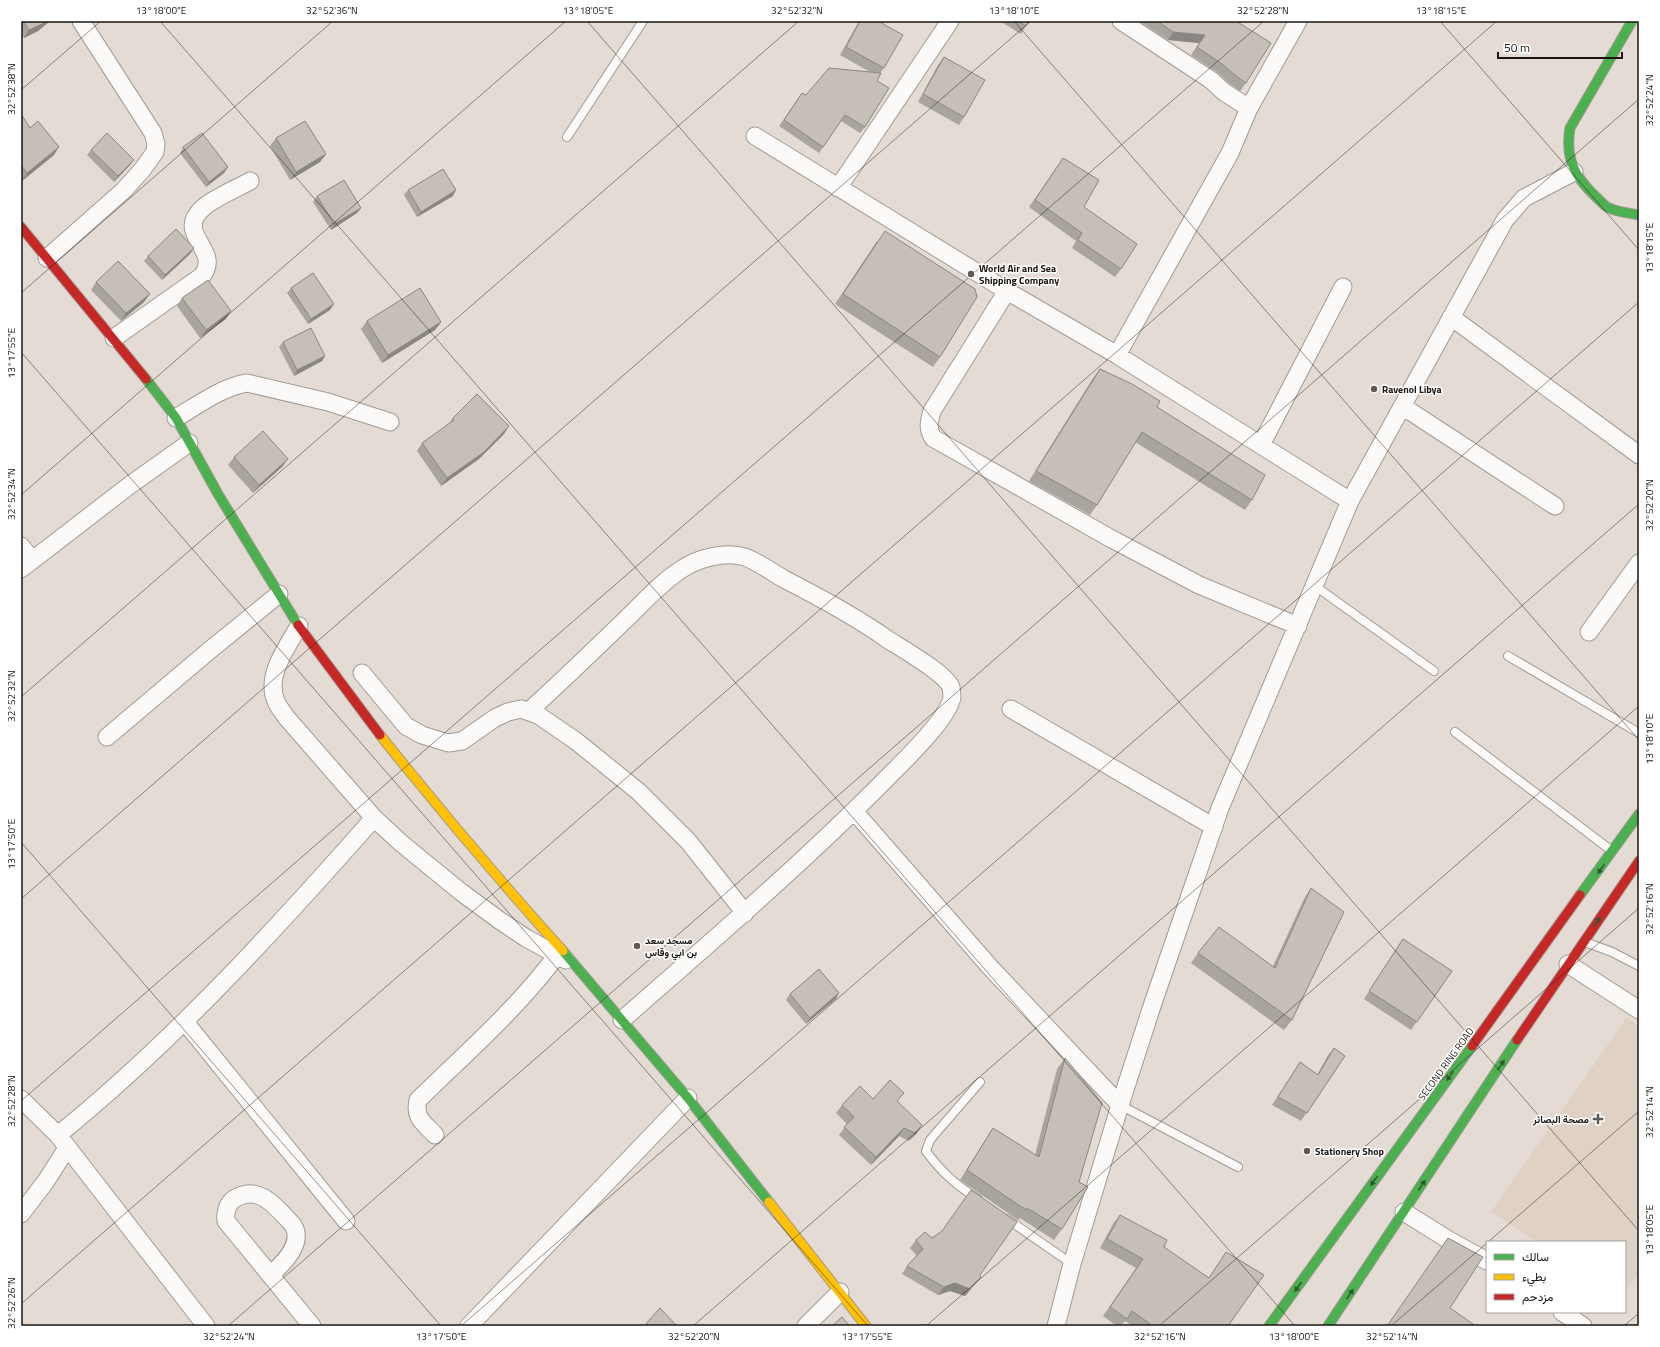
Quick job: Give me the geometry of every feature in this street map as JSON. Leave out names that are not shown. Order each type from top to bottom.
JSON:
[{"type":"main road","points":[[1631,26],[1570,128],[1568,139],[1569,155],[1574,172],[1590,192],[1609,208],[1639,215]]},
{"type":"main road","points":[[21,227],[160,395],[176,418],[218,494],[299,626],[360,709],[427,794],[503,884],[578,968],[688,1098],[866,1326]]},
{"type":"main road","name":"SECOND RING ROAD","points":[[1270,1326],[1639,814]]},
{"type":"main road","points":[[1328,1326],[1568,964],[1639,861]]},
{"type":"main road","points":[[1426,1125],[1499,1020],[1523,976]]},
{"type":"street","points":[[47,258],[124,190],[155,152],[156,144],[153,133],[81,21]]},
{"type":"street","points":[[838,188],[950,21]]},
{"type":"street","points":[[1121,21],[1211,80],[1224,92],[1249,108]]},
{"type":"street","points":[[1117,355],[1230,153],[1249,108],[1298,21]]},
{"type":"street","points":[[755,136],[1007,291],[1117,355],[1350,501]]},
{"type":"street","points":[[1056,1326],[1072,1264],[1120,1105],[1153,1003],[1220,808],[1350,501],[1505,220],[1524,198],[1574,172]]},
{"type":"street","points":[[114,338],[202,276],[208,266],[208,260],[206,253],[194,234],[193,226],[195,217],[204,207],[250,181]]},
{"type":"street","points":[[1261,445],[1343,287]]},
{"type":"street","points":[[1007,291],[932,411],[928,422],[929,430],[934,438],[1110,538],[1199,585],[1298,626]]},
{"type":"street","points":[[1451,317],[1639,455]]},
{"type":"street","points":[[176,418],[222,391],[238,384],[247,383],[328,402],[390,422]]},
{"type":"street","points":[[1402,406],[1555,506]]},
{"type":"street","points":[[21,546],[27,565],[130,485],[189,442]]},
{"type":"street","points":[[529,711],[573,671],[648,598],[682,569],[704,559],[730,556],[744,557],[822,599],[879,633],[934,670],[945,679],[951,688],[952,698],[945,712],[922,742],[854,811],[745,913],[622,1020]]},
{"type":"street","points":[[1589,632],[1639,563]]},
{"type":"street","points":[[107,737],[279,594]]},
{"type":"street","points":[[299,626],[276,669],[273,687],[275,700],[286,717],[374,818],[401,843],[481,908],[526,938],[578,968]]},
{"type":"street","points":[[362,673],[406,726],[422,735],[448,743],[462,741],[495,718],[508,712],[521,709],[538,715],[576,740],[639,792],[688,841],[745,913]]},
{"type":"street","points":[[1011,709],[1214,827]]},
{"type":"street","points":[[854,811],[989,966],[1120,1105]]},
{"type":"street","points":[[21,1214],[46,1181],[62,1142],[95,1105],[185,1022],[302,899],[374,818]]},
{"type":"street","points":[[436,1135],[419,1118],[416,1109],[418,1100],[519,1001],[539,979],[557,955]]},
{"type":"street","points":[[1568,964],[1639,1010]]},
{"type":"street","points":[[185,1022],[346,1221]]},
{"type":"street","points":[[469,1326],[688,1098]]},
{"type":"street","points":[[21,1099],[62,1142],[206,1326]]},
{"type":"street","points":[[270,1275],[285,1260],[292,1249],[297,1236],[296,1229],[278,1209],[265,1198],[248,1193],[232,1201],[227,1208],[225,1215],[226,1221],[270,1275],[312,1326]]},
{"type":"street","points":[[1404,1212],[1447,1239],[1486,1260]]},
{"type":"street","points":[[806,1326],[840,1292]]},
{"type":"street","points":[[1564,1313],[1583,1326]]},
{"type":"lane","points":[[566,137],[643,21]]},
{"type":"lane","points":[[1314,586],[1434,670]]},
{"type":"lane","points":[[1508,656],[1639,733]]},
{"type":"lane","points":[[1455,732],[1613,852]]},
{"type":"lane","points":[[1584,942],[1612,952],[1639,966]]},
{"type":"lane","points":[[980,1082],[930,1140],[926,1151],[937,1166],[954,1183],[987,1206]]},
{"type":"lane","points":[[1120,1105],[1238,1167]]},
{"type":"lane","points":[[1000,1215],[1072,1264]]},
{"type":"shaded area","name":"مصحة البصائر","points":[[1627,1017],[1639,1026],[1639,1273],[1626,1292],[1626,1241],[1535,1241],[1491,1212]]},
{"type":"building","points":[[23,21],[46,21],[29,30]]},
{"type":"building","points":[[860,21],[878,21],[903,35],[884,68],[846,47]]},
{"type":"building","points":[[1018,21],[1029,21],[1026,26]]},
{"type":"building","points":[[1157,21],[1236,21],[1271,43],[1246,83],[1197,47],[1205,35],[1173,32]]},
{"type":"building","points":[[944,57],[985,80],[964,117],[923,94]]},
{"type":"building","points":[[829,68],[881,73],[877,81],[889,88],[865,127],[845,115],[823,147],[784,120],[802,93],[806,95]]},
{"type":"building","points":[[21,114],[30,128],[38,121],[59,147],[27,173],[21,165]]},
{"type":"building","points":[[305,121],[326,154],[296,172],[276,138]]},
{"type":"building","points":[[107,133],[134,160],[118,176],[91,150]]},
{"type":"building","points":[[202,133],[228,167],[209,182],[183,147]]},
{"type":"building","points":[[1063,158],[1099,180],[1084,207],[1137,244],[1121,269],[1078,240],[1082,233],[1035,200]]},
{"type":"building","points":[[443,169],[456,190],[421,212],[408,190]]},
{"type":"building","points":[[344,180],[361,208],[334,224],[317,196]]},
{"type":"building","points":[[176,229],[194,248],[165,275],[148,256]]},
{"type":"building","points":[[885,231],[975,289],[977,297],[940,357],[843,294]]},
{"type":"building","points":[[118,261],[150,294],[126,313],[96,282]]},
{"type":"building","points":[[313,273],[334,304],[311,319],[291,288]]},
{"type":"building","points":[[208,280],[231,311],[206,330],[182,298]]},
{"type":"building","points":[[420,288],[441,322],[388,355],[367,321]]},
{"type":"building","points":[[311,328],[325,356],[297,370],[283,342]]},
{"type":"building","points":[[1100,369],[1132,384],[1160,401],[1157,407],[1265,475],[1252,500],[1142,432],[1097,505],[1036,471]]},
{"type":"building","points":[[477,394],[509,426],[484,452],[447,478],[422,443],[454,420],[453,418]]},
{"type":"building","points":[[263,431],[288,459],[259,485],[234,457]]},
{"type":"building","points":[[1311,888],[1344,912],[1292,1020],[1198,953],[1219,927],[1275,968]]},
{"type":"building","points":[[1403,939],[1452,971],[1417,1022],[1369,991]]},
{"type":"building","points":[[819,969],[839,993],[810,1018],[790,994]]},
{"type":"building","points":[[1334,1048],[1345,1056],[1307,1113],[1278,1097],[1300,1062],[1318,1075]]},
{"type":"building","points":[[1065,1058],[1102,1103],[1079,1182],[1088,1187],[1062,1229],[1027,1208],[1026,1210],[967,1170],[993,1128],[1039,1157]]},
{"type":"building","points":[[890,1080],[904,1093],[897,1101],[922,1125],[915,1133],[904,1128],[876,1157],[844,1127],[854,1117],[842,1105],[860,1086],[873,1099]]},
{"type":"building","points":[[971,1190],[1017,1222],[980,1275],[981,1277],[970,1289],[955,1283],[944,1287],[907,1266],[923,1249],[916,1240],[925,1232],[932,1238],[942,1231]]},
{"type":"building","points":[[1120,1215],[1167,1240],[1164,1247],[1209,1278],[1226,1252],[1264,1275],[1228,1326],[1153,1326],[1132,1311],[1127,1319],[1110,1307],[1143,1259],[1107,1239]]},
{"type":"building","points":[[1448,1238],[1483,1257],[1450,1308],[1476,1326],[1387,1326]]},
{"type":"building","points":[[660,1308],[677,1326],[644,1326]]},
{"type":"building","points":[[842,1317],[850,1326],[832,1326]]},
{"type":"traffic: fast","points":[[1632,21],[1570,128],[1569,148],[1570,157],[1577,173],[1588,189],[1603,204],[1616,210],[1639,215]]},
{"type":"traffic: fast","points":[[146,379],[176,418],[218,494],[298,625]]},
{"type":"traffic: fast","points":[[1580,895],[1639,814]]},
{"type":"traffic: fast","points":[[563,951],[688,1098],[769,1202]]},
{"type":"traffic: fast","points":[[1328,1326],[1517,1040]]},
{"type":"traffic: fast","points":[[1269,1326],[1472,1046]]},
{"type":"traffic: slow","points":[[380,735],[470,844],[563,951]]},
{"type":"traffic: slow","points":[[769,1202],[866,1326]]},
{"type":"traffic: jam","points":[[21,227],[146,379]]},
{"type":"traffic: jam","points":[[298,625],[380,735]]},
{"type":"traffic: jam","points":[[1517,1040],[1639,861]]},
{"type":"traffic: jam","points":[[1472,1046],[1580,895]]},
{"type":"place","name":"World Air and Sea Shipping Company","points":[[971,274]]},
{"type":"place","name":"Ravenol Libya","points":[[1374,389]]},
{"type":"place","name":"مسجد سعد بن ابي وقاس","points":[[637,946]]},
{"type":"place","name":"مصحة البصائر","points":[[1598,1119]]},
{"type":"place","name":"Stationery Shop","points":[[1307,1151]]}]
